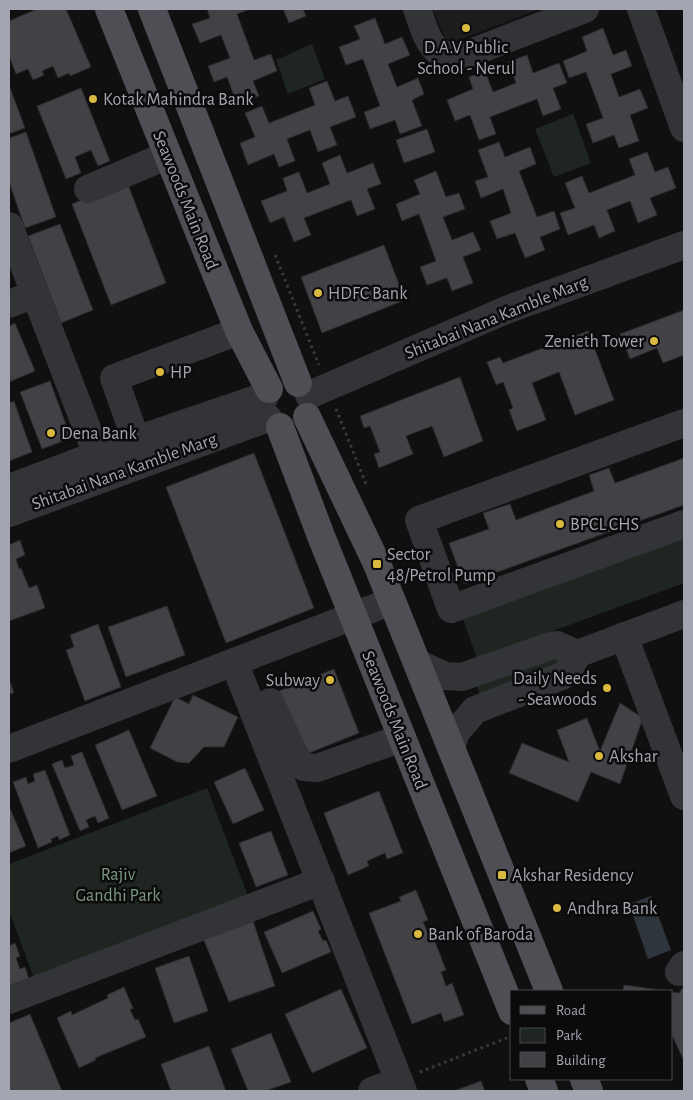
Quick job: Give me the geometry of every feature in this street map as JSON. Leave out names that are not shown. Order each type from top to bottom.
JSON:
[{"type":"main road","name":"Seawoods Main Road","points":[[109,9],[510,1007]]},
{"type":"main road","points":[[152,9],[305,398],[377,564],[549,990]]},
{"type":"main road","points":[[282,380],[305,398],[295,426],[270,408],[282,380]]},
{"type":"street","points":[[417,9],[431,44],[443,56],[460,57],[584,9]]},
{"type":"street","points":[[641,9],[684,128]]},
{"type":"street","points":[[88,189],[168,155]]},
{"type":"street","points":[[9,226],[102,466]]},
{"type":"street","name":"Shitabai Nana Kamble Marg","points":[[305,398],[506,310],[684,245]]},
{"type":"street","points":[[9,304],[35,294]]},
{"type":"street","points":[[136,440],[114,378],[239,331]]},
{"type":"street","name":"Shitabai Nana Kamble Marg","points":[[9,488],[102,466],[270,408]]},
{"type":"street","name":"Shitabai Nana Kamble Marg","points":[[9,513],[102,466],[136,440],[270,408]]},
{"type":"street","points":[[684,423],[419,520],[451,609],[684,524]]},
{"type":"street","points":[[9,749],[392,601]]},
{"type":"street","points":[[451,748],[456,732],[475,710],[562,676],[568,672],[577,654],[684,614]]},
{"type":"street","points":[[624,636],[684,796]]},
{"type":"street","points":[[417,664],[434,673],[462,677],[550,646],[557,645],[577,654]]},
{"type":"street","points":[[234,662],[401,1086],[372,1091]]},
{"type":"street","points":[[270,702],[296,760],[304,766],[317,768],[402,738]]},
{"type":"street","points":[[9,1000],[321,881]]},
{"type":"path","points":[[401,1086],[510,1037]]},
{"type":"shaded area","name":"D.A.V Public School - Nerul","points":[[433,9],[540,9],[454,42],[445,38]]},
{"type":"shaded area","points":[[651,896],[671,950],[648,959],[629,904]]},
{"type":"green space","points":[[312,44],[325,79],[288,94],[276,60]]},
{"type":"green space","points":[[573,114],[591,163],[554,177],[535,129]]},
{"type":"green space","points":[[684,538],[684,583],[477,659],[463,619]]},
{"type":"green space","points":[[556,650],[568,660],[480,695],[476,685]]},
{"type":"green space","name":"Rajiv Gandhi Park","points":[[207,788],[248,896],[34,978],[9,911],[9,864]]},
{"type":"building","points":[[37,9],[66,9],[91,67],[70,76],[69,73],[58,78],[53,66],[42,71],[44,75],[33,80],[28,69],[16,74],[9,56],[9,21]]},
{"type":"building","points":[[207,9],[250,9],[237,14],[254,60],[271,54],[277,71],[253,81],[259,96],[237,104],[227,77],[214,82],[208,66],[230,58],[221,35],[200,43],[192,24],[210,18]]},
{"type":"building","points":[[283,9],[303,9],[306,16],[289,23]]},
{"type":"building","points":[[375,18],[385,44],[402,37],[410,55],[388,64],[397,87],[418,78],[424,94],[412,100],[422,126],[400,134],[395,120],[370,129],[364,112],[380,106],[363,59],[346,65],[339,47],[360,39],[354,26]]},
{"type":"building","points":[[603,28],[613,55],[626,50],[632,66],[611,74],[619,97],[640,89],[648,108],[630,115],[639,141],[619,148],[614,135],[593,143],[586,124],[603,118],[586,72],[569,78],[563,61],[587,51],[582,37]]},
{"type":"building","points":[[527,55],[533,73],[559,63],[567,83],[553,88],[561,109],[543,116],[537,99],[490,117],[496,134],[479,140],[470,115],[455,121],[447,100],[473,89],[469,77],[485,71],[493,92],[516,83],[508,62]]},
{"type":"building","points":[[327,81],[335,101],[348,96],[356,117],[330,127],[337,145],[318,152],[310,130],[287,139],[295,161],[279,167],[274,154],[248,165],[240,143],[255,137],[245,113],[262,106],[269,123],[315,105],[309,88]]},
{"type":"building","points":[[9,85],[25,128],[9,134]]},
{"type":"building","points":[[81,88],[110,161],[98,166],[91,150],[75,157],[81,173],[66,179],[37,106]]},
{"type":"building","points":[[427,129],[435,152],[404,163],[396,140]]},
{"type":"building","points":[[26,132],[56,217],[25,228],[9,182],[9,138]]},
{"type":"building","points":[[499,142],[505,157],[530,147],[536,164],[519,171],[537,217],[554,211],[560,229],[540,237],[545,250],[525,258],[515,233],[497,239],[490,221],[511,213],[503,189],[481,198],[475,181],[488,177],[478,150]]},
{"type":"building","points":[[647,152],[655,172],[668,167],[676,188],[650,198],[657,215],[638,223],[630,201],[607,210],[615,231],[599,238],[594,225],[568,235],[560,213],[575,208],[565,183],[582,176],[589,193],[635,175],[629,159]]},
{"type":"building","points":[[340,155],[347,173],[373,163],[381,184],[367,189],[375,209],[357,216],[351,200],[304,218],[311,235],[294,242],[284,217],[270,223],[261,201],[287,191],[283,178],[299,172],[307,193],[330,184],[322,163]]},
{"type":"building","points":[[436,171],[446,197],[459,193],[465,209],[443,217],[452,240],[473,232],[481,250],[463,257],[473,283],[452,291],[447,278],[427,285],[420,267],[436,261],[419,214],[402,221],[396,204],[420,194],[414,180]]},
{"type":"building","points":[[127,182],[166,283],[111,305],[72,204]]},
{"type":"building","points":[[60,224],[93,310],[61,323],[28,236]]},
{"type":"building","points":[[384,245],[405,300],[322,333],[301,277]]},
{"type":"building","name":"Zenieth Tower","points":[[684,310],[684,355],[663,363],[657,348],[630,359],[620,334]]},
{"type":"building","points":[[15,323],[35,371],[9,382],[9,326]]},
{"type":"building","points":[[588,331],[614,400],[575,415],[559,372],[532,383],[546,420],[517,431],[509,410],[513,408],[503,382],[496,385],[487,362],[500,357],[503,363]]},
{"type":"building","points":[[460,377],[483,441],[444,457],[432,426],[406,436],[413,454],[379,468],[374,454],[380,452],[370,426],[364,428],[360,416]]},
{"type":"building","points":[[50,381],[71,438],[42,449],[20,392]]},
{"type":"building","points":[[14,401],[32,452],[9,461],[9,403]]},
{"type":"building","points":[[254,453],[314,608],[226,643],[166,487]]},
{"type":"building","name":"BPCL CHS","points":[[684,458],[684,505],[464,584],[449,543],[489,529],[483,513],[510,504],[516,520],[594,491],[589,475],[609,468],[615,483]]},
{"type":"building","points":[[20,540],[25,555],[16,559],[19,569],[21,568],[29,588],[37,585],[45,608],[9,621],[9,545]]},
{"type":"building","points":[[167,606],[185,655],[126,677],[108,627]]},
{"type":"building","points":[[98,624],[121,687],[85,701],[66,650],[74,647],[70,635]]},
{"type":"building","points":[[334,669],[359,733],[304,755],[279,691]]},
{"type":"building","points":[[9,679],[14,693],[9,694]]},
{"type":"building","points":[[193,695],[238,717],[224,747],[204,747],[189,763],[177,762],[150,748],[175,697],[189,704]]},
{"type":"building","name":"Akshar","points":[[620,703],[643,718],[620,784],[591,772],[578,802],[509,773],[522,743],[569,762],[557,730],[587,718],[600,751]]},
{"type":"building","points":[[129,730],[157,796],[122,810],[95,745]]},
{"type":"building","points":[[82,752],[109,818],[98,823],[95,816],[86,820],[89,827],[80,831],[52,764],[62,760],[65,768],[74,765],[71,756]]},
{"type":"building","points":[[245,768],[264,810],[233,824],[214,782]]},
{"type":"building","points":[[45,770],[70,835],[59,840],[58,836],[51,839],[52,842],[38,848],[13,782],[26,777],[28,784],[35,781],[33,774]]},
{"type":"building","points":[[379,791],[403,853],[387,859],[385,853],[367,861],[369,866],[348,875],[324,813]]},
{"type":"building","points":[[9,806],[26,846],[9,853]]},
{"type":"building","points":[[271,831],[288,875],[256,887],[239,843]]},
{"type":"building","points":[[416,890],[428,920],[423,922],[429,935],[432,934],[446,970],[441,972],[446,986],[452,983],[464,1015],[444,1022],[441,1013],[412,1024],[369,913],[401,901],[399,897]]},
{"type":"building","points":[[313,911],[321,929],[318,931],[323,941],[326,940],[331,952],[282,973],[264,932]]},
{"type":"building","points":[[253,921],[275,986],[229,1002],[203,938]]},
{"type":"building","points":[[15,943],[20,956],[16,958],[20,969],[25,967],[29,979],[9,987],[9,946]]},
{"type":"building","points":[[189,956],[208,1011],[174,1023],[155,968]]},
{"type":"building","points":[[624,985],[660,990],[623,990]]},
{"type":"building","points":[[684,986],[684,1061],[673,1037],[673,992],[679,993]]},
{"type":"building","points":[[124,987],[133,1008],[130,1010],[135,1020],[138,1019],[146,1037],[95,1058],[96,1060],[79,1068],[57,1018],[71,1011],[72,1015],[108,998],[107,995]]},
{"type":"building","points":[[341,989],[367,1048],[312,1073],[285,1014]]},
{"type":"building","points":[[30,1014],[62,1091],[9,1091],[9,1023]]},
{"type":"building","points":[[271,1033],[291,1082],[265,1091],[248,1091],[231,1049]]},
{"type":"building","points":[[209,1046],[226,1091],[171,1091],[161,1064]]},
{"type":"building","points":[[481,1081],[485,1091],[454,1091]]},
{"type":"place","name":"D.A.V Public School - Nerul","points":[[466,28]]},
{"type":"place","name":"Kotak Mahindra Bank","points":[[93,99]]},
{"type":"place","name":"HDFC Bank","points":[[318,293]]},
{"type":"place","name":"Zenieth Tower","points":[[654,341]]},
{"type":"place","name":"HP","points":[[160,372]]},
{"type":"place","name":"Dena Bank","points":[[51,433]]},
{"type":"place","name":"BPCL CHS","points":[[560,524]]},
{"type":"place","name":"Sector 48/Petrol Pump","points":[[377,564]]},
{"type":"place","name":"Subway","points":[[330,680]]},
{"type":"place","name":"Daily Needs - Seawoods","points":[[607,688]]},
{"type":"place","name":"Akshar","points":[[599,756]]},
{"type":"place","name":"Akshar Residency","points":[[502,875]]},
{"type":"place","name":"Andhra Bank","points":[[557,908]]},
{"type":"place","name":"Bank of Baroda","points":[[418,934]]}]
